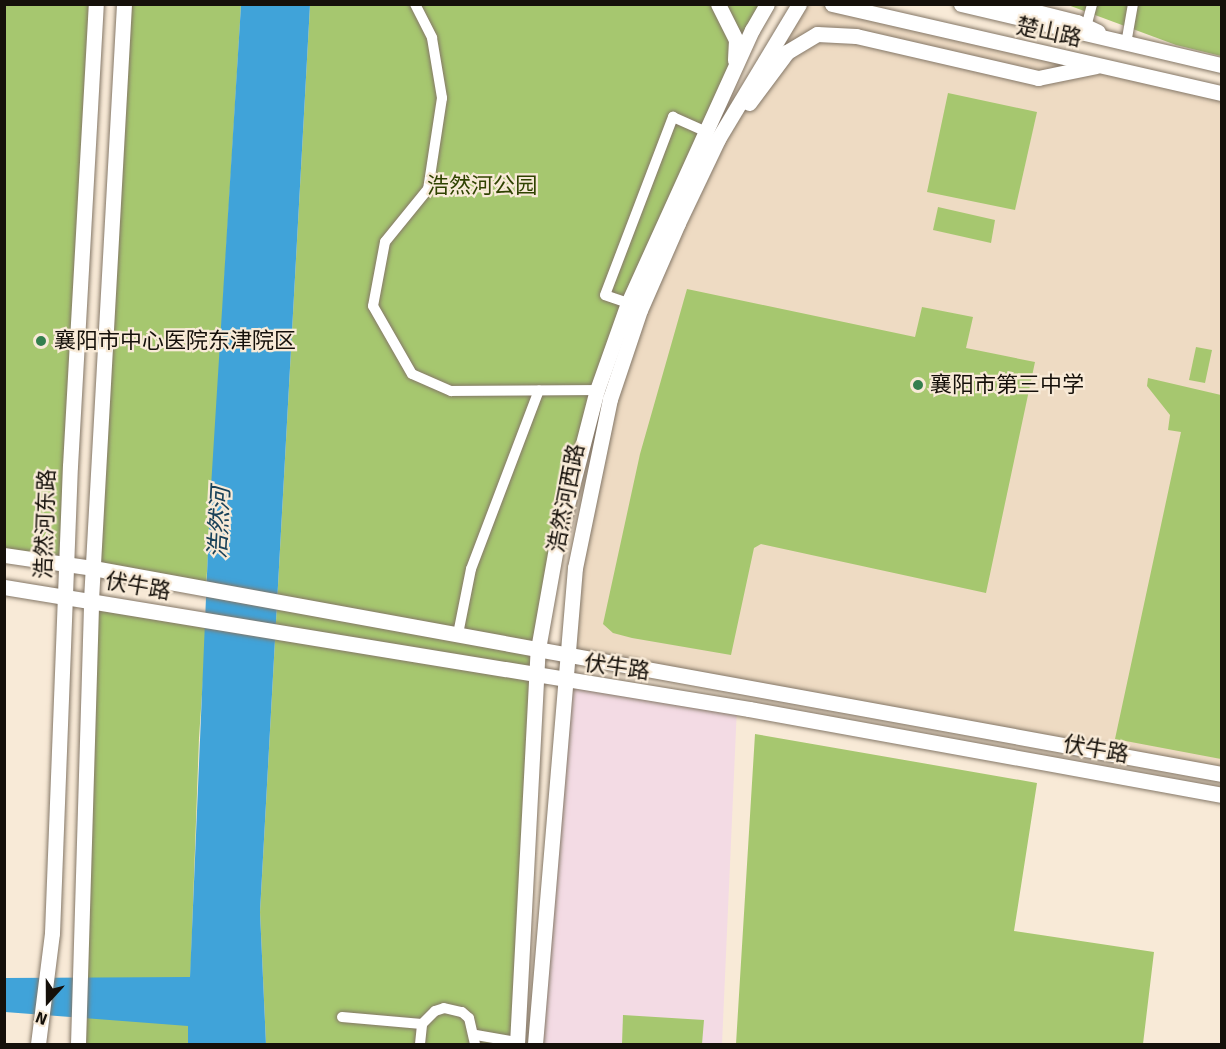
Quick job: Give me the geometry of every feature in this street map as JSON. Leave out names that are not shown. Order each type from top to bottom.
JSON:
[{"type":"street","name":"浩然河东路","points":[[38,1044],[52,933],[64,597],[96,4]]},
{"type":"street","points":[[78,1044],[91,600],[124,4]]},
{"type":"street","points":[[415,4],[432,38],[442,98],[428,189],[385,242],[373,306],[412,374],[452,391],[597,390]]},
{"type":"street","points":[[718,4],[736,40],[734,68]]},
{"type":"street","name":"浩然河西路","points":[[517,1043],[539,677],[538,649],[556,548],[597,390],[628,303],[734,68],[767,4]]},
{"type":"street","name":"浩然河西路","points":[[537,1044],[568,654],[586,501],[610,399],[640,310],[678,223],[732,116],[799,4]]},
{"type":"street","name":"楚山路","points":[[832,4],[1221,93]]},
{"type":"street","name":"楚山路","points":[[961,4],[1126,45],[1221,65]]},
{"type":"street","points":[[1005,4],[1086,27],[1126,45],[1133,4]]},
{"type":"street","points":[[1086,27],[1092,4]]},
{"type":"street","points":[[732,116],[750,102],[787,52],[817,34],[856,36],[1038,78],[1096,66]]},
{"type":"street","points":[[628,303],[605,296],[673,117],[705,131]]},
{"type":"street","points":[[458,634],[471,569],[539,390]]},
{"type":"street","points":[[4,555],[194,586],[1221,774]]},
{"type":"street","name":"伏牛路","points":[[4,587],[91,600],[290,637],[748,709],[1221,795]]},
{"type":"street","points":[[420,1044],[422,1024],[435,1011],[453,1009],[469,1018],[475,1040],[517,1043]]},
{"type":"street","points":[[342,1017],[422,1024]]},
{"type":"shaded area","name":"襄阳市第三中学","points":[[799,5],[832,5],[1221,93],[1221,774],[568,654],[610,399],[678,223]]},
{"type":"shaded area","points":[[566,682],[737,707],[722,1044],[541,1044]]},
{"type":"green space","name":"襄阳市中心医院东津院区","points":[[4,5],[96,5],[66,564],[5,555]]},
{"type":"green space","points":[[124,5],[241,5],[206,588],[93,568]]},
{"type":"green space","name":"浩然河公园","points":[[310,5],[767,5],[597,390],[569,499],[539,677],[517,1044],[266,1044],[260,912]]},
{"type":"green space","points":[[1068,5],[1221,5],[1221,56],[1176,45]]},
{"type":"green space","points":[[948,93],[1037,112],[1015,210],[927,192]]},
{"type":"green space","points":[[938,207],[995,220],[991,243],[933,230]]},
{"type":"green space","points":[[687,289],[915,337],[922,307],[973,317],[966,348],[1035,362],[986,593],[761,544],[754,548],[731,655],[632,638],[613,633],[603,624],[640,454]]},
{"type":"green space","points":[[1196,347],[1212,350],[1205,383],[1189,380]]},
{"type":"green space","points":[[1148,378],[1221,395],[1221,759],[1115,739],[1181,432],[1168,430],[1170,415],[1147,386]]},
{"type":"green space","points":[[91,600],[207,621],[199,738],[188,1044],[78,1044]]},
{"type":"green space","points":[[755,734],[1037,783],[1014,931],[1154,952],[1143,1044],[736,1044]]},
{"type":"green space","points":[[623,1015],[704,1020],[702,1044],[622,1044]]},
{"type":"water","name":"浩然河","points":[[241,5],[310,5],[260,912],[266,1044],[188,1044],[188,1026],[5,1012],[4,978],[190,977],[210,503]]},
{"type":"place","name":"襄阳市中心医院东津院区","points":[[41,341]]},
{"type":"place","name":"襄阳市第三中学","points":[[918,385]]}]
